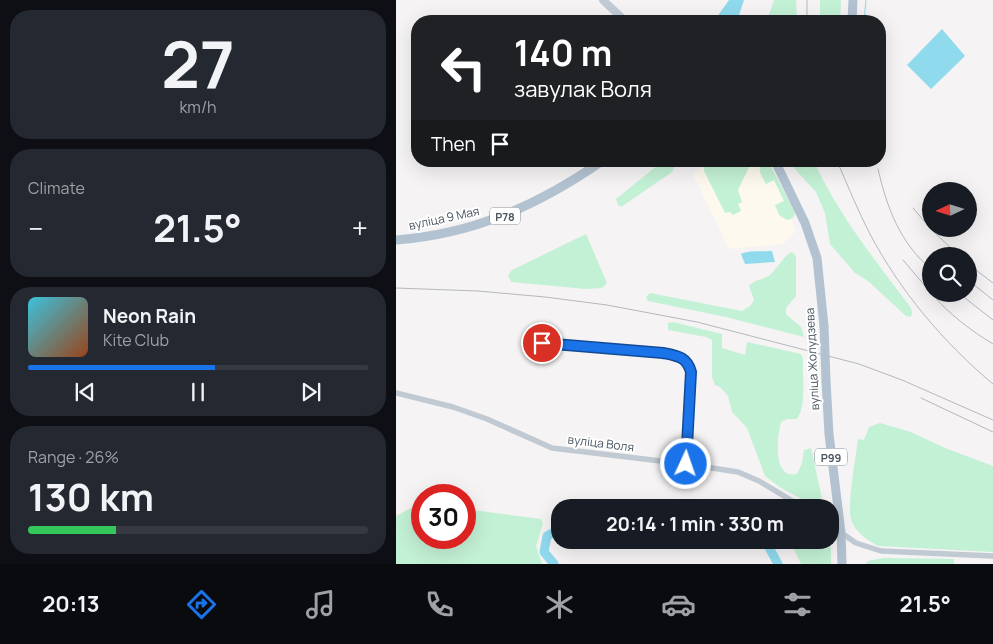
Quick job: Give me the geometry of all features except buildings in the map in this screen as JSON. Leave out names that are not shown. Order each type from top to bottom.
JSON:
[{"type":"main road","points":[[603,0],[619,15]]},
{"type":"main road","points":[[852,15],[853,0]]},
{"type":"main road","name":"вуліца 9 Мая","points":[[396,240],[442,234],[482,224],[513,213],[567,184],[593,167]]},
{"type":"main road","name":"вуліца Жолудзева","points":[[777,167],[805,223],[816,258],[821,288],[829,434],[841,533],[842,564]]},
{"type":"street","points":[[542,343],[663,353],[685,359],[691,372],[686,464]]},
{"type":"street","name":"вуліца Воля","points":[[396,393],[453,407],[487,419],[552,448],[738,472],[760,481],[789,499]]},
{"type":"street","points":[[841,533],[856,543],[881,551],[993,556]]},
{"type":"shaded area","points":[[702,167],[769,167],[796,231],[783,244],[729,249],[693,174]]},
{"type":"green space","points":[[774,0],[796,0],[797,15],[769,15]]},
{"type":"green space","points":[[820,0],[841,0],[840,15],[820,15]]},
{"type":"green space","points":[[656,167],[674,167],[672,172],[621,207],[616,199]]},
{"type":"green space","points":[[704,167],[749,167],[738,190],[742,202],[738,204],[741,211],[733,215],[730,212],[725,213],[704,171]]},
{"type":"green space","points":[[760,167],[771,167],[795,212],[791,219],[787,220],[779,215],[775,205],[784,201],[774,180],[766,184]]},
{"type":"green space","points":[[793,167],[817,167],[846,219],[911,308],[911,317],[906,316],[868,281],[855,273],[830,244],[825,213],[816,192]]},
{"type":"green space","points":[[586,234],[607,283],[602,288],[586,289],[511,282],[508,275],[512,270]]},
{"type":"green space","points":[[792,252],[796,256],[796,296],[786,308],[786,314],[801,327],[804,337],[726,317],[648,301],[646,297],[650,293],[742,311],[750,306],[754,300],[749,286],[770,275]]},
{"type":"green space","points":[[673,322],[722,334],[722,348],[745,355],[747,342],[801,354],[803,358],[802,406],[797,419],[787,419],[781,422],[778,437],[778,456],[783,470],[789,474],[797,474],[802,463],[804,450],[811,448],[822,499],[802,499],[781,488],[765,476],[747,428],[732,412],[728,396],[720,387],[715,385],[712,377],[712,340],[706,337],[668,330],[668,323]]},
{"type":"green space","points":[[880,423],[911,432],[945,448],[993,466],[993,552],[878,546],[858,531],[851,519],[850,512],[858,439],[864,440],[869,427]]},
{"type":"green space","points":[[411,508],[411,549],[476,549],[476,510],[541,519],[543,523],[536,546],[542,564],[396,564],[396,516]]},
{"type":"green space","points":[[794,549],[831,549],[831,564],[801,564]]},
{"type":"green space","points":[[883,558],[954,559],[954,564],[866,564],[868,561]]},
{"type":"water","points":[[729,0],[744,0],[739,15],[718,15]]},
{"type":"water","points":[[942,29],[965,56],[931,89],[907,65]]},
{"type":"water","points":[[772,251],[775,262],[745,264],[741,254],[751,252]]},
{"type":"waterway","points":[[865,15],[866,0]]},
{"type":"waterway","points":[[551,534],[547,536],[544,552],[554,564]]},
{"type":"waterway","points":[[770,549],[778,564]]},
{"type":"railway","points":[[807,0],[807,15]]},
{"type":"railway","points":[[840,167],[857,207],[882,255],[909,296],[940,334],[993,384]]},
{"type":"railway","points":[[878,169],[896,224],[911,248],[922,261]]},
{"type":"railway","points":[[913,208],[950,247]]},
{"type":"railway","points":[[903,260],[922,282]]},
{"type":"railway","points":[[977,271],[993,283]]},
{"type":"railway","points":[[977,287],[993,300]]},
{"type":"railway","points":[[396,288],[478,291],[545,297],[607,305],[697,322],[859,364],[902,380],[993,420]]},
{"type":"railway","points":[[939,302],[960,321],[993,344]]},
{"type":"railway","points":[[970,302],[993,320]]},
{"type":"railway","points":[[921,398],[993,432]]},
{"type":"route","points":[[542,343],[663,353],[685,359],[691,372],[686,464]]}]
